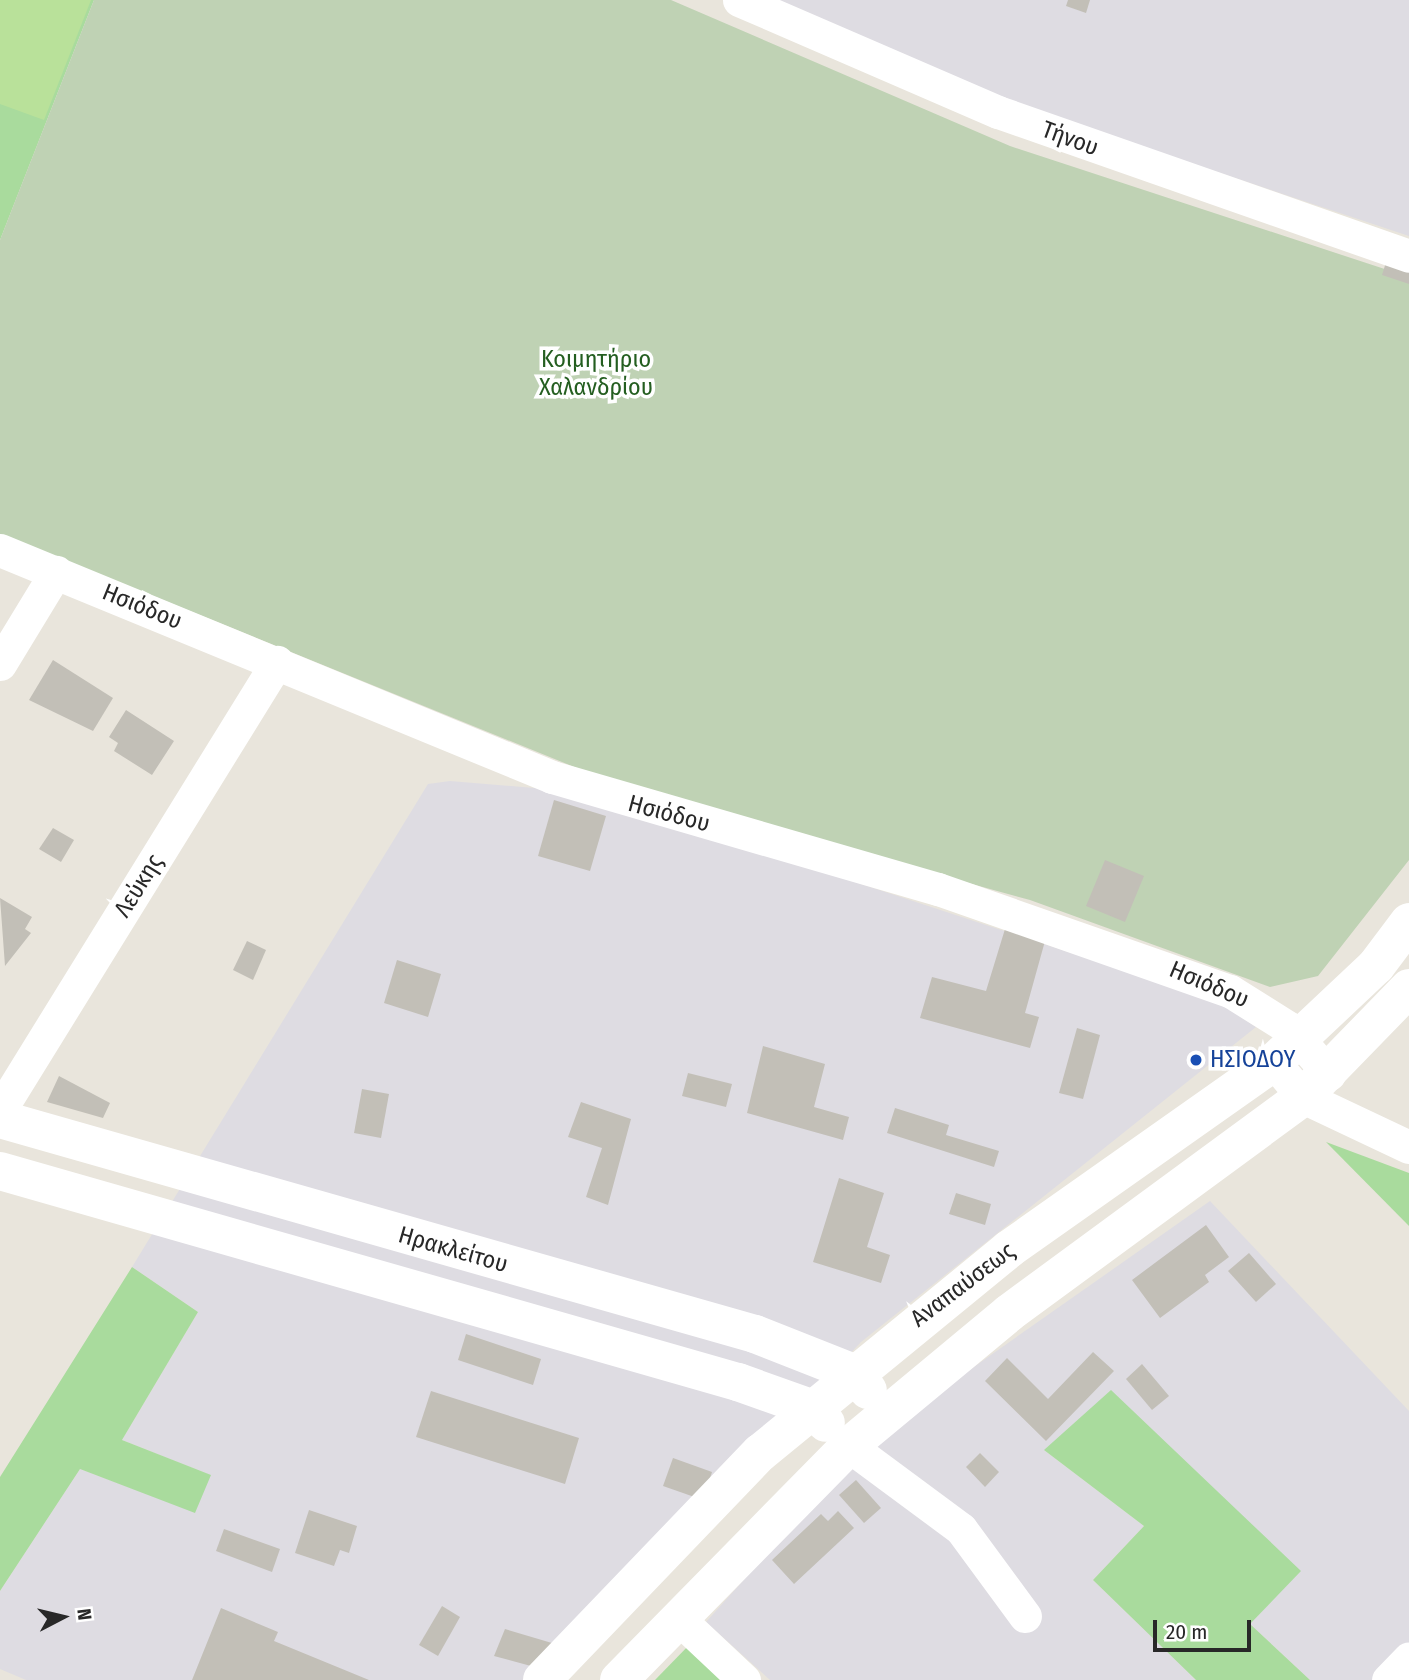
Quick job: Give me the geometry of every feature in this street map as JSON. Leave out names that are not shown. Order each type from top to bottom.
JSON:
[{"type":"main road","name":"Αναπαύσεως","points":[[542,1680],[760,1453],[811,1408],[1009,1249],[1287,1051],[1376,966],[1409,922]]},
{"type":"main road","name":"Αναπαύσεως","points":[[619,1680],[677,1617],[849,1446],[1125,1224],[1316,1086],[1409,988]]},
{"type":"main road","name":"Ηρακλείτου","points":[[0,1119],[755,1334],[853,1373],[888,1413]]},
{"type":"main road","name":"Ηρακλείτου","points":[[0,1171],[606,1342],[811,1408],[849,1446]]},
{"type":"street","name":"Τήνου","points":[[739,0],[998,112],[1409,256]]},
{"type":"street","name":"Ησιόδου","points":[[0,550],[278,662],[418,724],[615,799],[925,886],[1148,960],[1230,991],[1316,1086]]},
{"type":"street","points":[[0,664],[56,572]]},
{"type":"street","name":"Λεύκης","points":[[0,1110],[278,662]]},
{"type":"street","points":[[1316,1086],[1409,1147]]},
{"type":"street","points":[[849,1446],[961,1529],[1025,1616]]},
{"type":"street","points":[[677,1617],[744,1680]]},
{"type":"street","points":[[1388,1680],[1409,1658]]},
{"type":"shaded area","points":[[762,0],[1409,0],[1409,236],[998,99]]},
{"type":"shaded area","points":[[450,781],[546,789],[785,859],[1215,1000],[1256,1027],[861,1342],[543,1680],[26,1680],[0,1669],[0,1591],[80,1469],[195,1512],[210,1475],[122,1440],[198,1312],[132,1267],[428,784]]},
{"type":"shaded area","points":[[1210,1201],[1409,1411],[1409,1680],[1310,1680],[1250,1624],[1300,1571],[1044,1450],[1144,1526],[1093,1580],[1196,1680],[770,1680],[706,1622],[846,1466],[961,1376]]},
{"type":"green space","points":[[0,0],[94,0],[0,240]]},
{"type":"green space","points":[[0,0],[91,0],[44,120],[0,104]]},
{"type":"green space","name":"Κοιμητήριο Χαλανδρίου","points":[[94,0],[671,0],[1010,146],[1409,277],[1409,860],[1318,976],[1270,987],[1030,900],[631,790],[0,534],[0,240]]},
{"type":"green space","points":[[1326,1142],[1409,1173],[1409,1226]]},
{"type":"green space","points":[[132,1267],[198,1312],[122,1440],[211,1475],[195,1513],[80,1469],[0,1591],[0,1477]]},
{"type":"green space","points":[[1111,1390],[1301,1571],[1250,1624],[1310,1680],[1196,1680],[1093,1580],[1144,1526],[1044,1450]]},
{"type":"green space","points":[[692,1642],[732,1680],[655,1680]]},
{"type":"building","points":[[1068,0],[1090,0],[1086,13],[1066,6]]},
{"type":"building","points":[[1388,256],[1409,263],[1409,284],[1382,275]]},
{"type":"building","points":[[53,660],[113,698],[93,731],[29,700]]},
{"type":"building","points":[[126,710],[174,741],[152,775],[114,751],[118,743],[109,737]]},
{"type":"building","points":[[554,800],[606,816],[590,871],[538,856]]},
{"type":"building","points":[[53,828],[74,840],[61,862],[39,849]]},
{"type":"building","points":[[1105,860],[1144,876],[1125,922],[1086,906]]},
{"type":"building","points":[[0,898],[32,917],[25,929],[31,933],[5,966]]},
{"type":"building","points":[[1005,929],[1045,941],[1025,1013],[1039,1017],[1030,1048],[920,1018],[932,977],[986,991]]},
{"type":"building","points":[[247,941],[266,950],[253,980],[233,970]]},
{"type":"building","points":[[397,960],[441,974],[428,1017],[384,1003]]},
{"type":"building","points":[[1077,1028],[1100,1035],[1083,1099],[1059,1093]]},
{"type":"building","points":[[763,1046],[825,1064],[814,1107],[849,1117],[843,1140],[747,1113]]},
{"type":"building","points":[[688,1073],[732,1084],[726,1107],[682,1096]]},
{"type":"building","points":[[59,1076],[110,1103],[103,1118],[47,1102]]},
{"type":"building","points":[[362,1089],[389,1094],[381,1138],[354,1133]]},
{"type":"building","points":[[581,1102],[631,1119],[608,1205],[586,1197],[602,1148],[568,1137]]},
{"type":"building","points":[[895,1108],[949,1125],[946,1135],[999,1151],[994,1167],[887,1133]]},
{"type":"building","points":[[839,1178],[884,1193],[867,1247],[890,1255],[881,1283],[813,1262]]},
{"type":"building","points":[[956,1193],[991,1204],[985,1225],[949,1214]]},
{"type":"building","points":[[1206,1225],[1229,1257],[1205,1275],[1209,1282],[1160,1318],[1132,1280]]},
{"type":"building","points":[[1249,1253],[1276,1284],[1256,1302],[1228,1271]]},
{"type":"building","points":[[466,1334],[541,1359],[533,1385],[458,1360]]},
{"type":"building","points":[[1093,1352],[1114,1371],[1046,1441],[985,1381],[1007,1358],[1048,1399]]},
{"type":"building","points":[[1142,1364],[1169,1396],[1152,1410],[1126,1379]]},
{"type":"building","points":[[431,1391],[579,1438],[565,1484],[416,1437]]},
{"type":"building","points":[[980,1453],[999,1472],[985,1487],[966,1467]]},
{"type":"building","points":[[673,1458],[712,1472],[703,1500],[663,1486]]},
{"type":"building","points":[[856,1480],[881,1508],[864,1523],[839,1495]]},
{"type":"building","points":[[309,1510],[357,1526],[349,1553],[340,1550],[334,1566],[295,1553]]},
{"type":"building","points":[[838,1511],[854,1528],[794,1584],[772,1560],[821,1514],[828,1521]]},
{"type":"building","points":[[224,1529],[280,1549],[272,1572],[216,1551]]},
{"type":"building","points":[[442,1606],[460,1617],[438,1656],[419,1645]]},
{"type":"building","points":[[221,1608],[278,1632],[274,1641],[369,1680],[192,1680]]},
{"type":"building","points":[[505,1629],[562,1646],[542,1669],[494,1656]]},
{"type":"place","name":"ΗΣΙΟΔΟΥ","points":[[1196,1060]]}]
